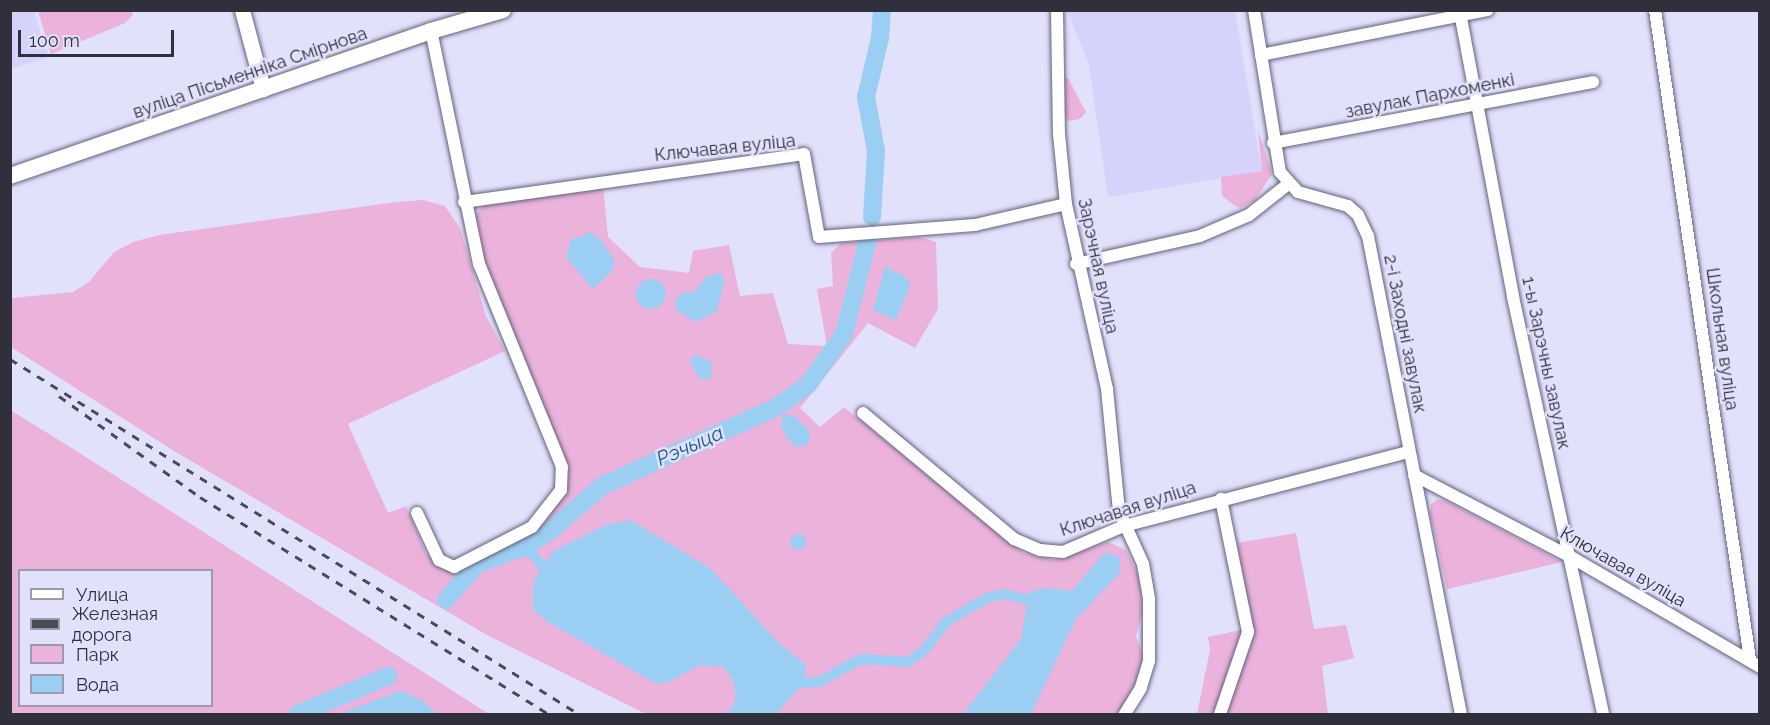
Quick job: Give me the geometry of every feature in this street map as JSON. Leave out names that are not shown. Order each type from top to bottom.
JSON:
[{"type":"main road","name":"вуліца Пісьменніка Смірнова","points":[[10,176],[431,31],[503,10]]},
{"type":"street","points":[[242,10],[263,89]]},
{"type":"street","name":"Зарэчная вуліца","points":[[1057,10],[1059,134],[1066,204],[1076,264],[1107,389],[1112,455],[1124,526],[1146,574],[1150,630],[1146,670],[1125,714]]},
{"type":"street","points":[[1076,264],[1200,236],[1249,215],[1287,185],[1278,167],[1273,143],[1254,10]]},
{"type":"street","name":"Школьная вуліца","points":[[1655,10],[1755,664]]},
{"type":"street","points":[[1261,56],[1461,18],[1485,11]]},
{"type":"street","name":"1-ы Зарэчны завулак","points":[[1461,18],[1475,106],[1603,714]]},
{"type":"street","points":[[417,513],[439,560],[454,567],[532,527],[561,490],[562,467],[479,264],[464,202],[431,31]]},
{"type":"street","name":"завулак Пархоменкі","points":[[1273,143],[1593,82]]},
{"type":"street","name":"Ключавая вуліца","points":[[464,202],[804,154],[819,237],[975,225],[1066,204]]},
{"type":"street","name":"2-і Заходні завулак","points":[[1287,185],[1298,192],[1341,202],[1362,221],[1461,714]]},
{"type":"street","name":"Ключавая вуліца","points":[[863,413],[1014,539],[1040,550],[1063,552],[1124,526],[1409,452]]},
{"type":"street","name":"Ключавая вуліца","points":[[1414,475],[1571,556],[1755,664]]},
{"type":"street","points":[[1220,714],[1248,632],[1221,499]]},
{"type":"shaded area","points":[[10,11],[34,11],[48,57],[11,69]]},
{"type":"shaded area","points":[[1067,11],[1235,11],[1262,171],[1108,197],[1089,65]]},
{"type":"green space","points":[[38,11],[132,11],[133,15],[125,23],[51,54]]},
{"type":"green space","points":[[1065,78],[1068,78],[1086,112],[1080,119],[1069,121],[1065,116]]},
{"type":"green space","points":[[1258,130],[1272,174],[1255,200],[1241,208],[1222,196],[1221,177],[1262,171]]},
{"type":"green space","points":[[603,185],[608,237],[640,267],[689,273],[693,251],[729,245],[740,296],[773,293],[788,344],[827,346],[817,289],[833,286],[831,253],[841,243],[919,237],[936,242],[938,309],[915,348],[868,323],[800,408],[820,427],[844,407],[1023,553],[1053,560],[1108,542],[1126,550],[1139,576],[1143,612],[1136,636],[1143,655],[1137,680],[1118,714],[646,714],[487,635],[174,451],[11,347],[11,298],[73,292],[89,282],[114,252],[133,242],[159,235],[396,202],[423,200],[445,206],[460,228],[486,316],[505,351],[348,424],[388,513],[406,506],[426,554],[439,566],[448,568],[542,522],[565,466],[482,257],[474,218],[484,204]]},
{"type":"green space","points":[[10,410],[67,445],[489,714],[11,714]]},
{"type":"green space","points":[[1438,499],[1446,501],[1562,562],[1447,589],[1430,513],[1431,504]]},
{"type":"green space","points":[[1296,533],[1314,629],[1346,625],[1354,658],[1322,666],[1328,714],[1197,714],[1210,650],[1208,637],[1250,628],[1237,543]]},
{"type":"water","points":[[591,232],[600,239],[615,261],[612,271],[593,289],[566,257],[571,240]]},
{"type":"water","points":[[885,266],[907,278],[910,286],[896,320],[873,310]]},
{"type":"water","points":[[721,273],[725,281],[716,312],[694,322],[676,309],[675,301],[681,294],[693,292],[708,276]]},
{"type":"water","points":[[651,279],[661,284],[666,294],[661,304],[651,309],[641,304],[636,294],[641,284]]},
{"type":"water","points":[[696,355],[711,362],[712,377],[705,380],[699,377],[689,361]]},
{"type":"water","points":[[784,415],[793,415],[808,429],[810,438],[807,445],[797,447],[790,442],[780,425]]},
{"type":"water","points":[[630,520],[711,569],[779,643],[805,664],[805,682],[776,714],[721,714],[732,709],[736,695],[732,678],[723,667],[700,665],[667,683],[655,683],[545,620],[533,609],[533,582],[552,552],[606,525]]},
{"type":"water","points":[[795,534],[801,534],[806,542],[804,548],[795,550],[790,545],[790,539]]},
{"type":"water","points":[[1104,553],[1116,555],[1120,559],[1119,574],[1076,619],[1031,714],[963,714],[1021,639],[1029,592],[1044,588],[1072,591]]},
{"type":"water","points":[[400,691],[422,700],[437,714],[339,714]]},
{"type":"waterway","name":"Рэчыца","points":[[872,217],[876,151],[866,97],[880,38],[882,10]]},
{"type":"waterway","name":"Рэчыца","points":[[446,600],[477,564],[526,546],[550,531],[602,486],[775,408],[808,385],[844,334],[868,240]]},
{"type":"waterway","points":[[526,546],[550,576]]},
{"type":"waterway","points":[[790,684],[819,682],[861,659],[908,662],[924,651],[947,621],[987,598],[1003,594],[1025,599]]},
{"type":"waterway","name":"Рэчыца","points":[[298,714],[388,676]]},
{"type":"railway","points":[[10,359],[579,714]]},
{"type":"railway","points":[[59,396],[200,497],[549,714]]}]
